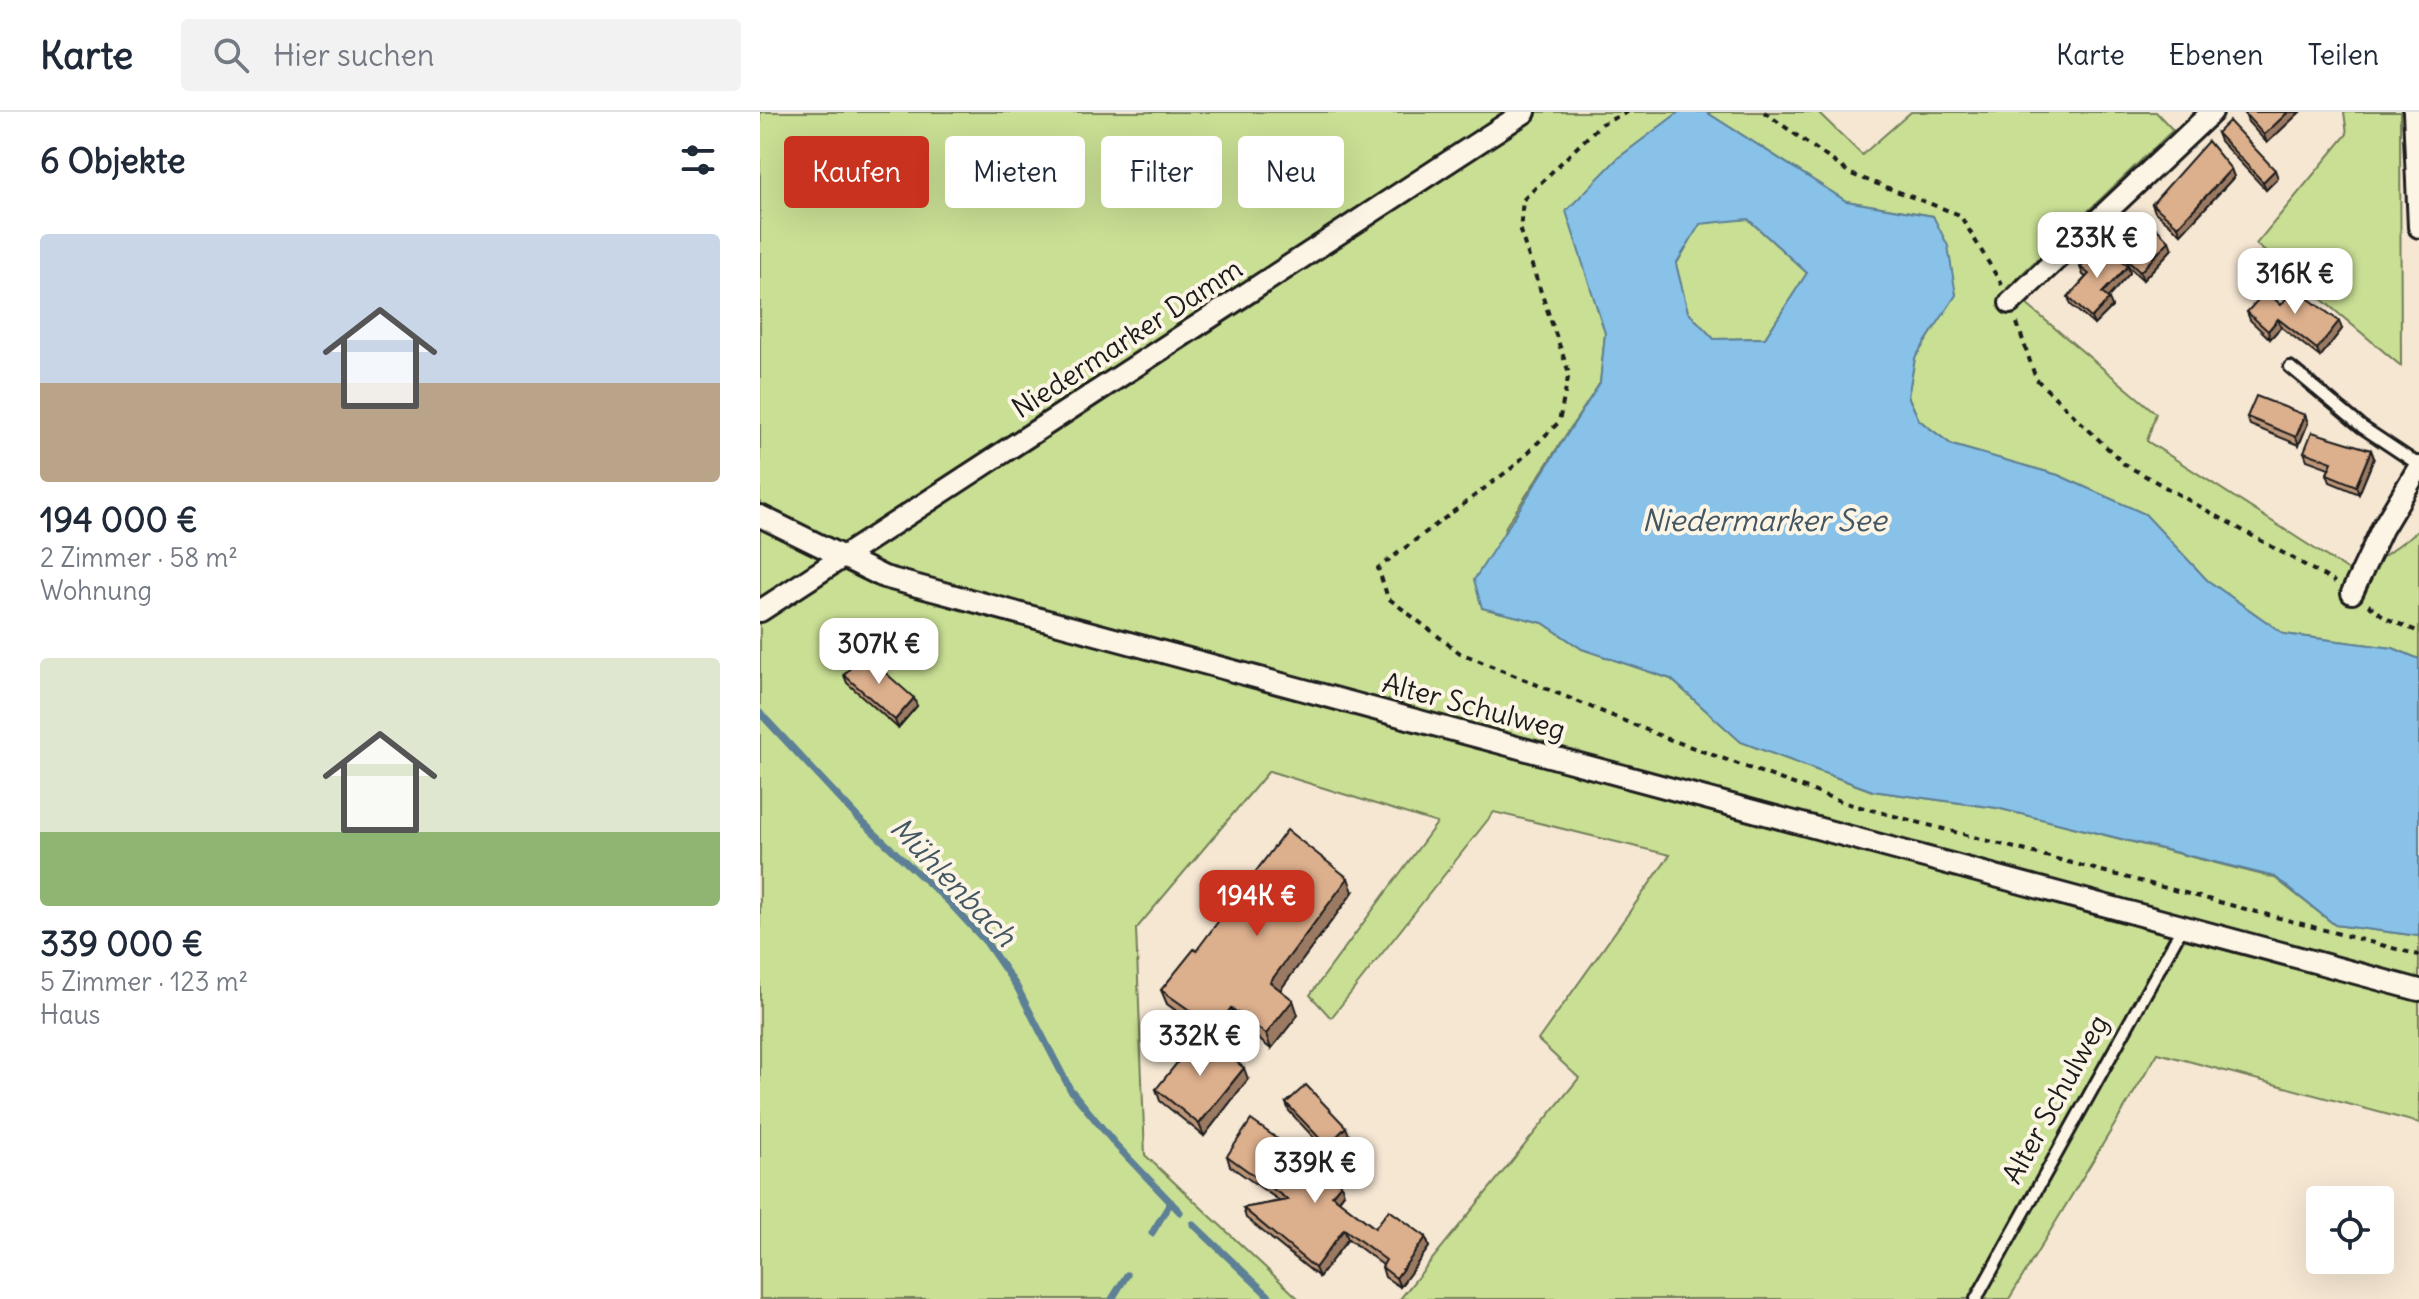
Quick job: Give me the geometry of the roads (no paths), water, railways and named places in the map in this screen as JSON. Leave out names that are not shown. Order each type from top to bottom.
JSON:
[{"type":"street","name":"Niedermarker Damm","points":[[760,611],[1525,112]]},
{"type":"street","points":[[2010,303],[2212,112]]},
{"type":"street","points":[[2414,112],[2419,227]]},
{"type":"street","points":[[2352,593],[2382,529],[2419,466]]},
{"type":"street","name":"Alter Schulweg","points":[[760,516],[884,577],[2419,990]]},
{"type":"lane","points":[[2290,367],[2362,427],[2419,466]]},
{"type":"lane","name":"Alter Schulweg","points":[[1976,1299],[2183,926]]},
{"type":"water","name":"Niedermarker See","points":[[1679,112],[1706,112],[1846,201],[1933,216],[1948,246],[1956,295],[1915,358],[1908,396],[1919,420],[1952,445],[2058,475],[2145,514],[2207,580],[2284,634],[2393,648],[2419,659],[2419,936],[2335,925],[2275,877],[1997,808],[1873,791],[1741,742],[1671,679],[1582,649],[1543,623],[1482,608],[1474,580],[1600,383],[1605,333],[1566,211],[1618,158]],"holes":[[[1748,219],[1807,273],[1765,338],[1714,339],[1688,312],[1676,264],[1700,224]]]},
{"type":"waterway","name":"Mühlenbach","points":[[760,713],[858,818],[949,902],[986,942],[1017,987],[1070,1089],[1116,1145],[1180,1212]]},
{"type":"waterway","points":[[1152,1233],[1171,1202]]},
{"type":"waterway","name":"Mühlenbach","points":[[1193,1224],[1272,1299]]},
{"type":"waterway","points":[[1112,1299],[1127,1275]]}]
